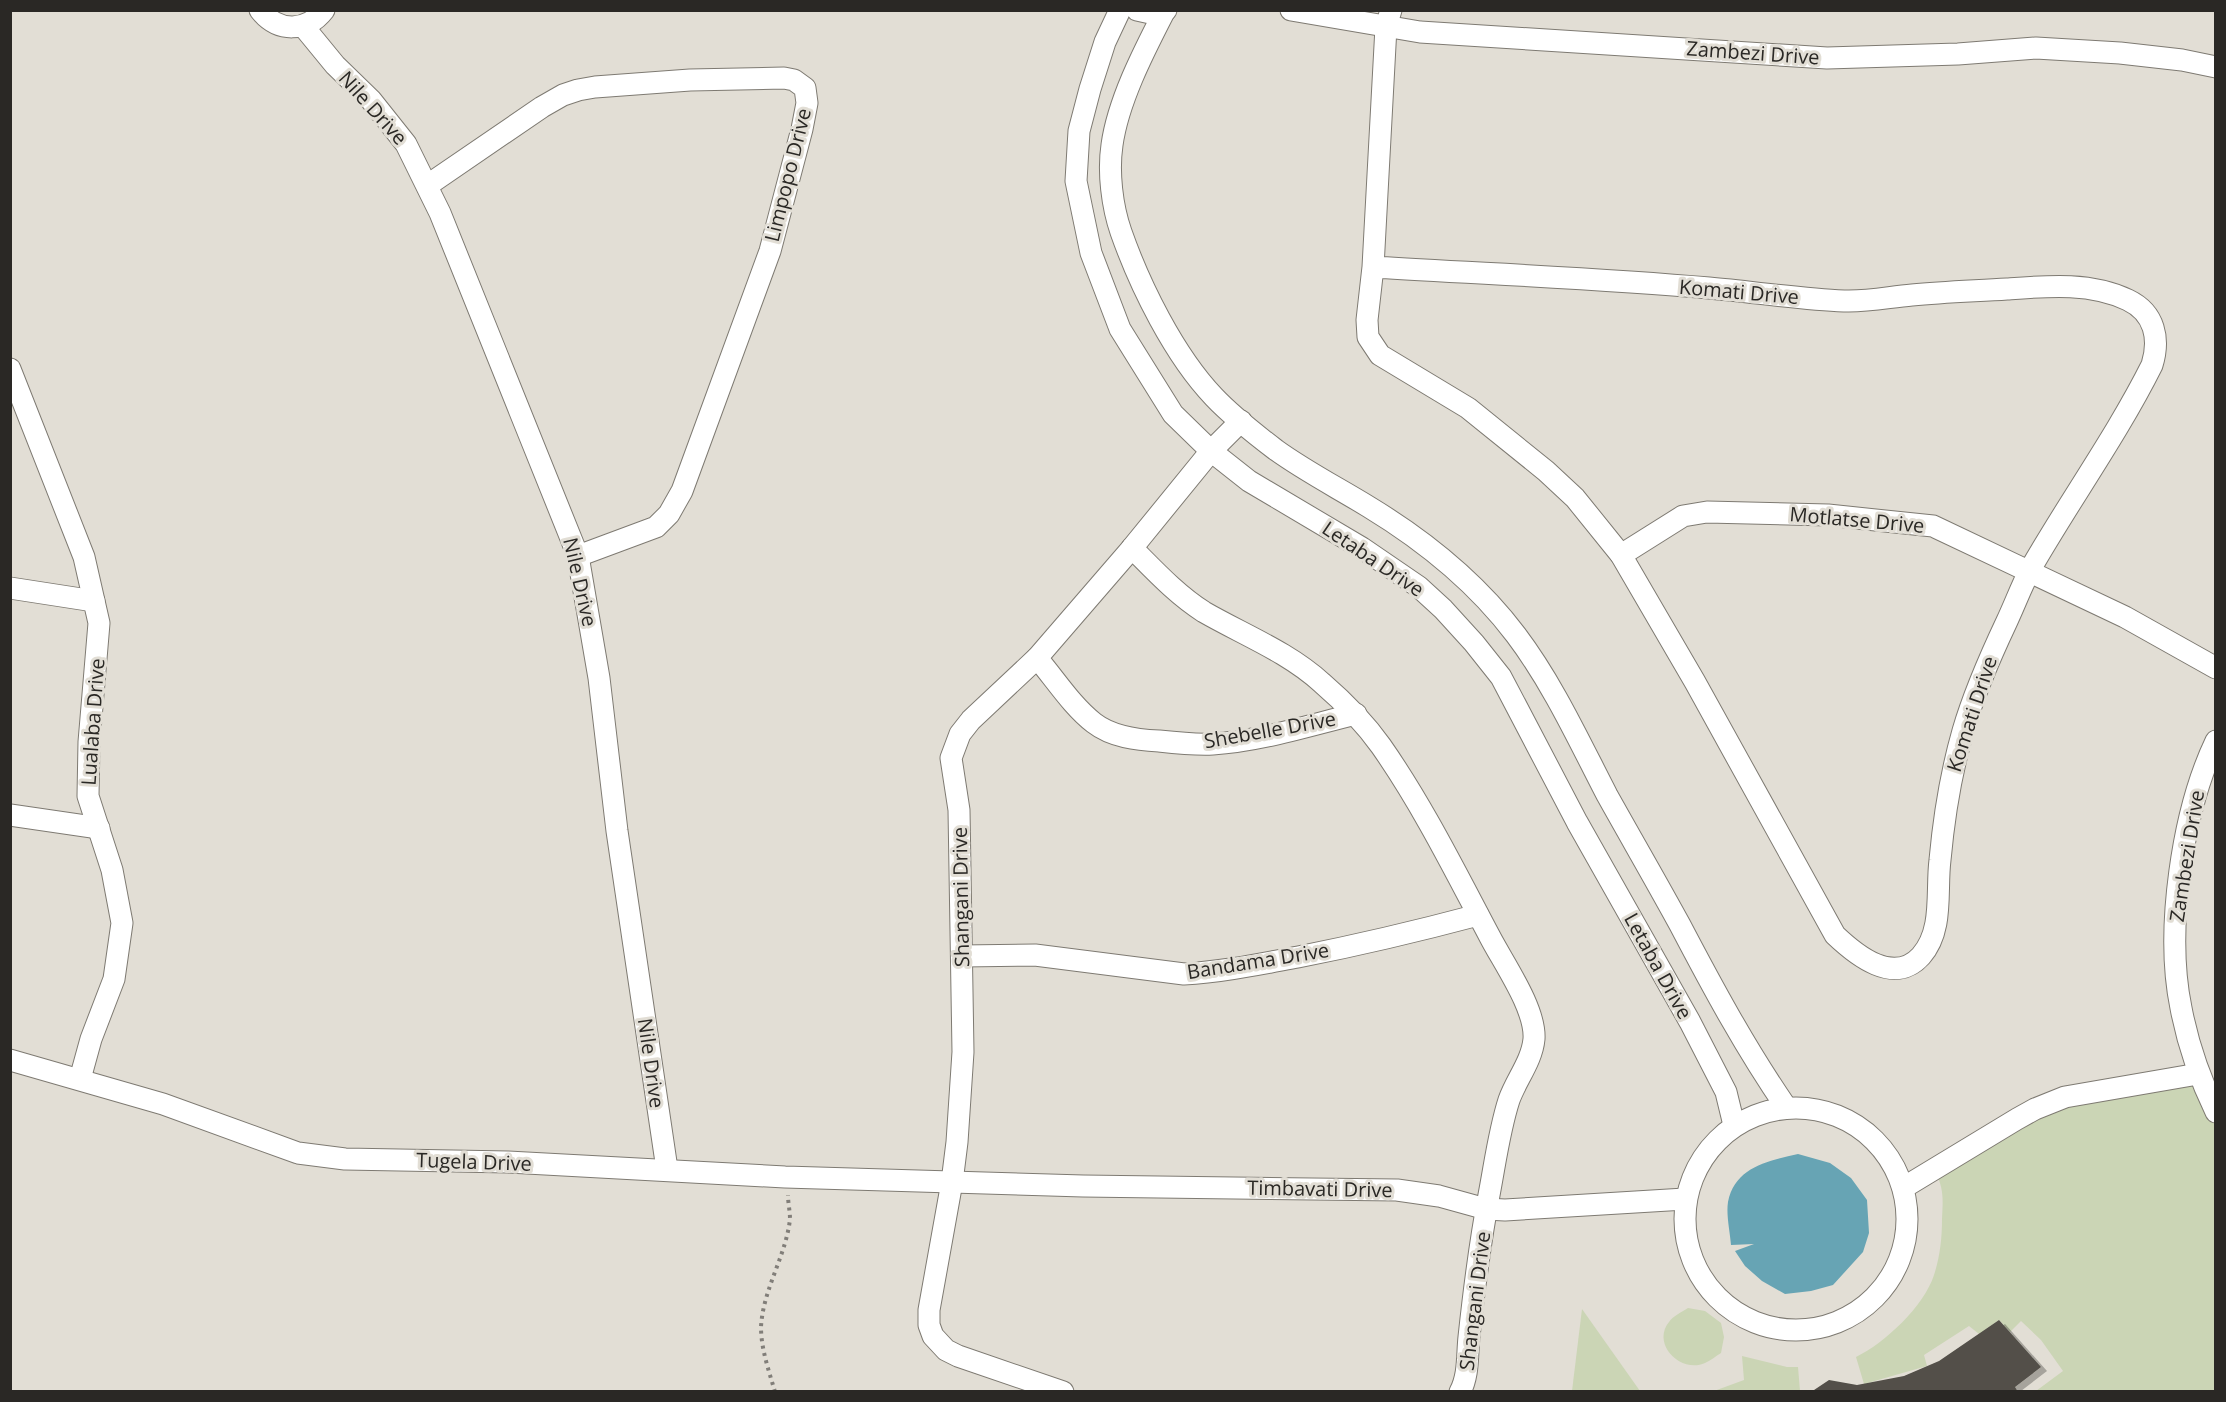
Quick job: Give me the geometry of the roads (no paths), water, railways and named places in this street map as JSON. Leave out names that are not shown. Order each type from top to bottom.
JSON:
[{"type":"street","points":[[260,10],[266,18],[277,25],[291,28],[315,21],[324,10]]},
{"type":"street","name":"Letaba Drive","points":[[1120,10],[1105,42],[1079,131],[1076,181],[1091,253],[1120,329],[1173,414],[1211,451],[1250,481],[1376,557],[1419,587],[1443,609],[1501,677],[1576,822],[1690,1022],[1726,1092],[1734,1125]]},
{"type":"street","points":[[1137,10],[1146,14],[1165,11]]},
{"type":"street","name":"Zambezi Drive","points":[[1291,10],[1388,19],[1420,32],[1827,58],[1925,56],[2036,48],[2120,53],[2182,60],[2216,67]]},
{"type":"street","name":"Letaba Drive","points":[[1165,11],[1150,39],[1117,122],[1112,146],[1112,191],[1120,230],[1161,321],[1180,353],[1214,398],[1278,451],[1428,545],[1483,595],[1508,624],[1529,654],[1565,716],[1712,988],[1763,1075],[1786,1107]]},
{"type":"street","name":"Komati Drive","points":[[1373,267],[1697,287],[1844,301],[2057,286],[2093,289],[2128,300],[2147,315],[2153,326],[2156,346],[2152,365],[2030,571],[1979,682],[1951,776],[1939,862],[1937,916],[1933,934],[1920,957],[1907,966],[1890,968],[1874,965],[1852,952],[1835,935],[1695,682],[1621,555],[1575,498],[1546,471],[1468,408],[1390,363],[1374,348],[1368,337],[1367,320],[1373,267],[1388,19]]},
{"type":"street","name":"Nile Drive","points":[[303,26],[335,65],[393,125],[428,185],[578,556],[599,678],[617,831],[666,1169]]},
{"type":"street","name":"Limpopo Drive","points":[[428,185],[542,108],[563,95],[578,90],[690,80],[784,78],[794,80],[805,87],[807,103],[802,129],[770,251],[682,491],[669,514],[656,527],[578,556]]},
{"type":"street","name":"Lualaba Drive","points":[[10,369],[84,557],[99,633],[89,742],[88,796],[112,870],[122,923],[114,979],[85,1057],[80,1079]]},
{"type":"street","name":"Shangani Drive","points":[[1063,1392],[958,1356],[946,1350],[933,1336],[929,1326],[928,1310],[952,1182],[957,1142],[963,1052],[959,810],[951,758],[960,734],[971,720],[1037,658],[1132,548],[1211,451],[1241,421]]},
{"type":"street","name":"Motlatse Drive","points":[[1621,555],[1683,516],[1695,513],[1828,515],[1933,526],[2125,617],[2216,668]]},
{"type":"street","name":"Shangani Drive","points":[[1132,548],[1186,599],[1299,665],[1356,714],[1381,746],[1410,791],[1531,1017],[1534,1036],[1532,1050],[1514,1087],[1504,1115],[1486,1209],[1469,1338],[1467,1372],[1460,1392]]},
{"type":"street","points":[[10,588],[94,601]]},
{"type":"street","name":"Shebelle Drive","points":[[1037,658],[1093,723],[1106,731],[1126,737],[1214,744],[1266,735],[1356,714]]},
{"type":"street","name":"Zambezi Drive","points":[[2216,741],[2204,765],[2193,800],[2182,858],[2176,921],[2181,1007],[2198,1074],[2216,1112]]},
{"type":"street","points":[[10,814],[99,828]]},
{"type":"street","name":"Bandama Drive","points":[[962,956],[1035,955],[1184,974],[1205,973],[1378,941],[1478,915]]},
{"type":"street","name":"Tugela Drive","points":[[10,1060],[163,1104],[311,1156],[345,1159],[508,1162],[952,1182]]},
{"type":"street","points":[[1903,1188],[2017,1119],[2066,1097],[2198,1074]]},
{"type":"street","points":[[1786,1107],[1811,1108],[1836,1115],[1858,1127],[1878,1143],[1893,1164],[1903,1188],[1908,1227],[1898,1266],[1875,1299],[1841,1322],[1802,1331],[1762,1326],[1726,1307],[1700,1277],[1685,1239],[1685,1199],[1694,1170],[1711,1145],[1734,1125],[1759,1113],[1786,1107]]},
{"type":"street","name":"Timbavati Drive","points":[[952,1182],[1397,1190],[1439,1196],[1486,1209],[1505,1210],[1685,1199]]},
{"type":"water","points":[[1798,1154],[1830,1163],[1851,1178],[1867,1200],[1869,1233],[1863,1252],[1833,1285],[1811,1291],[1785,1294],[1762,1281],[1745,1266],[1735,1251],[1754,1244],[1731,1245],[1728,1202],[1732,1190],[1745,1173],[1765,1163]]}]
